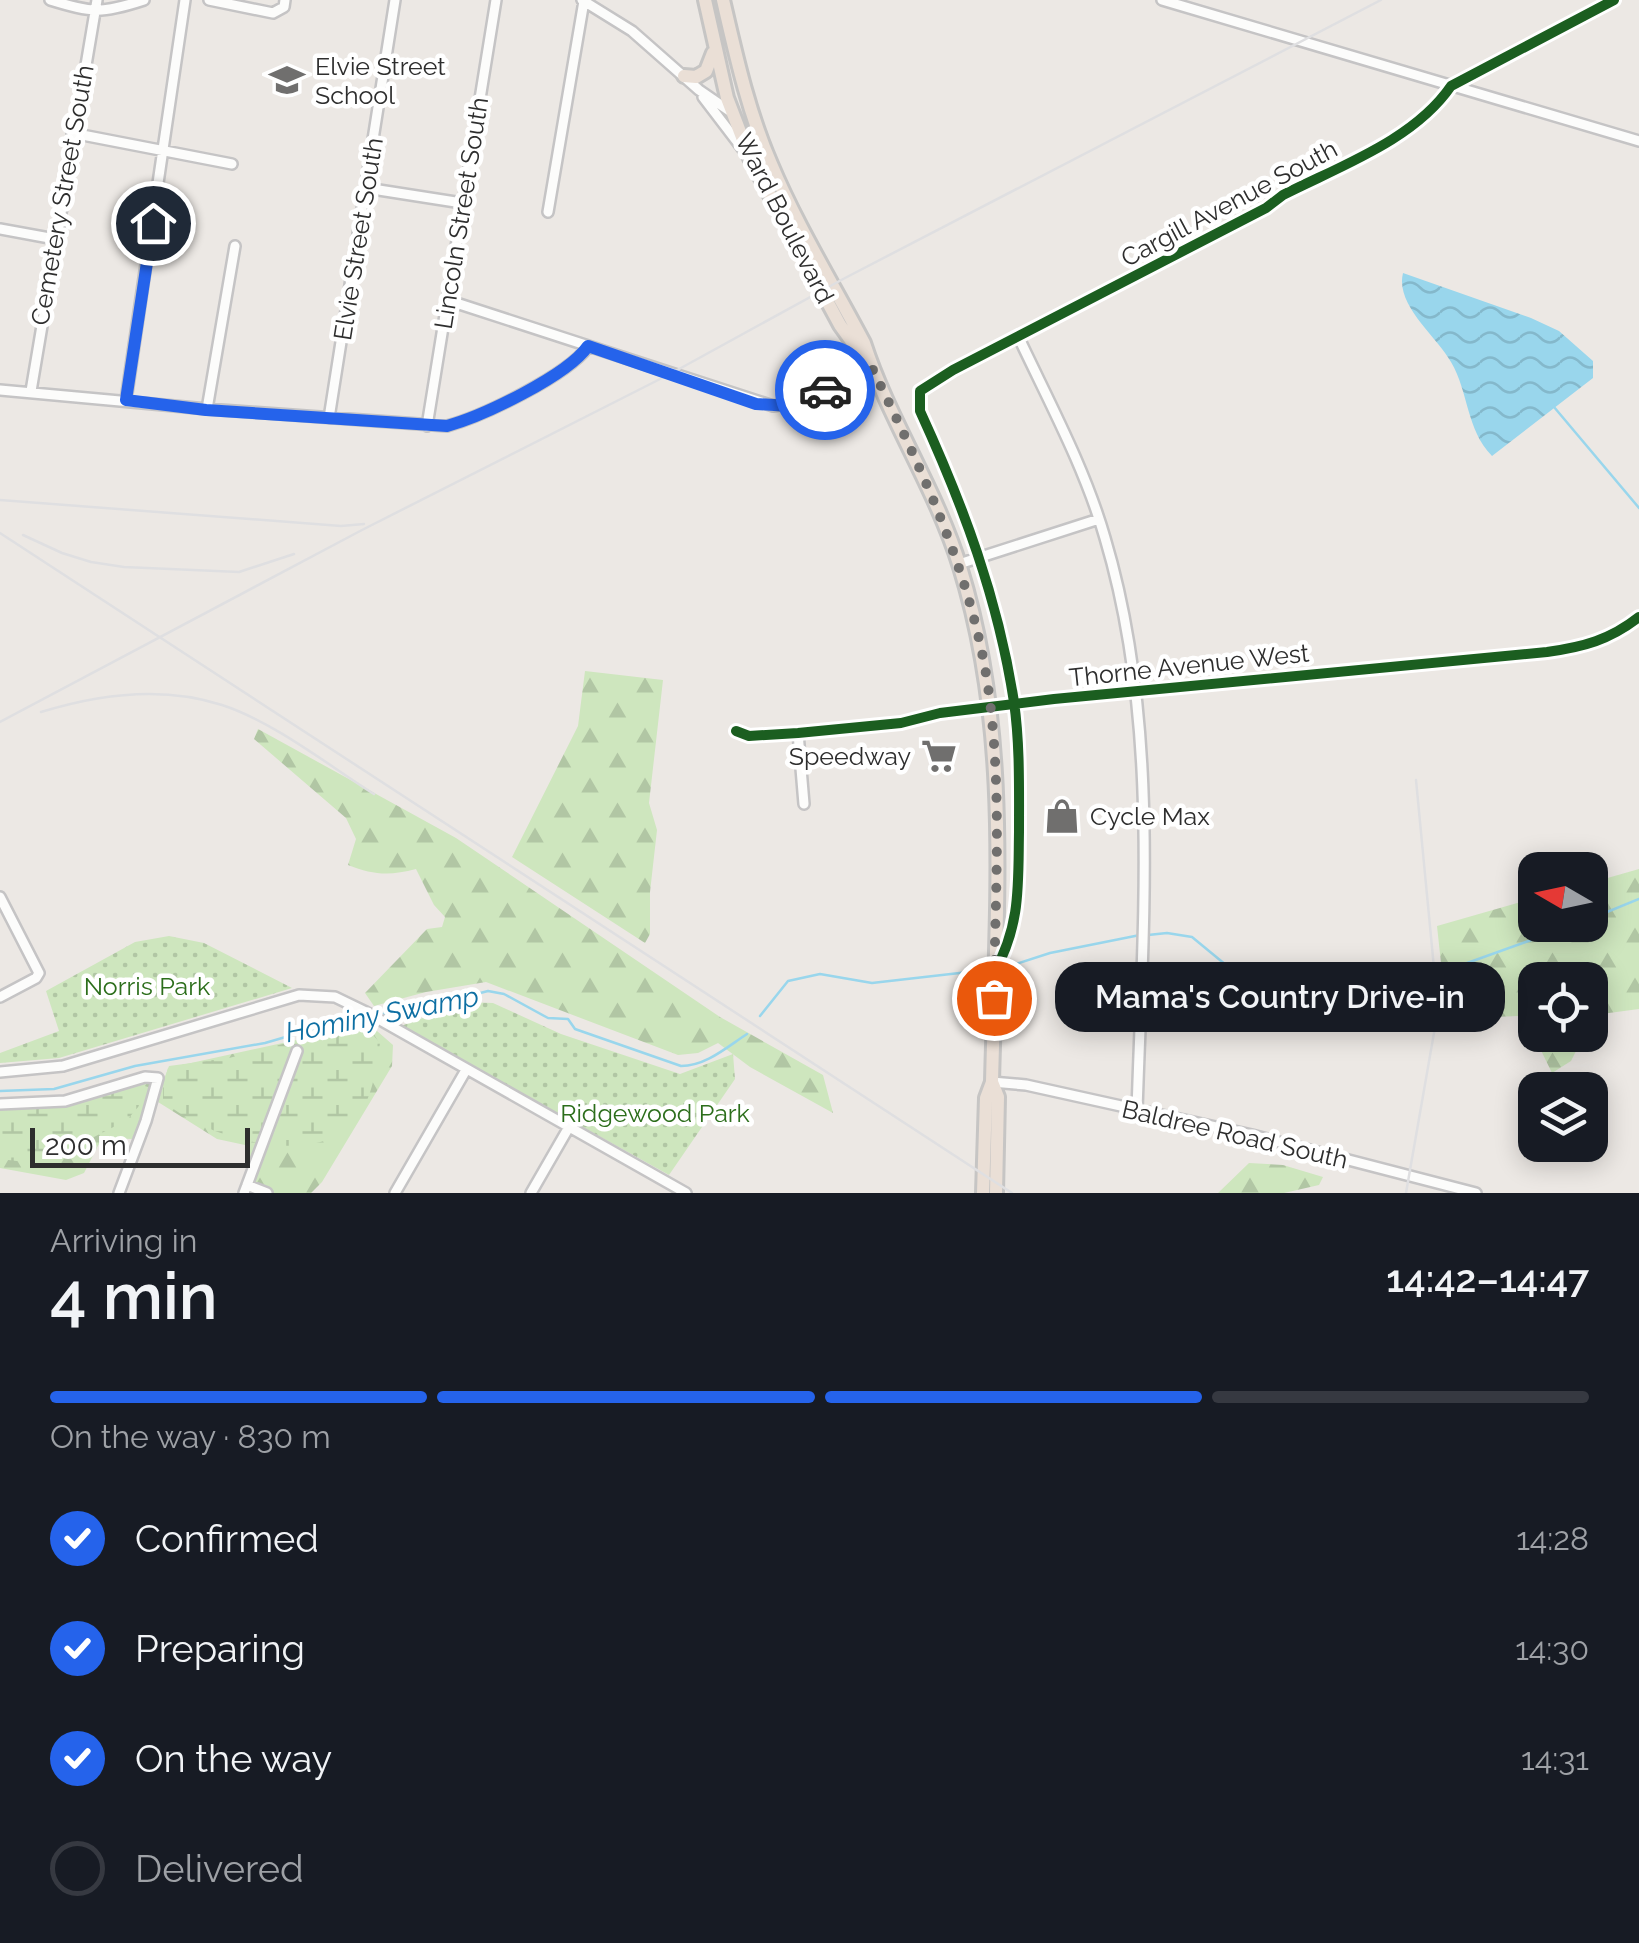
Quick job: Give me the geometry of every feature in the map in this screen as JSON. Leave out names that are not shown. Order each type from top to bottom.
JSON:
[{"type":"highway","name":"Ward Boulevard","points":[[705,0],[733,113],[750,158],[840,325],[858,355],[872,368]]},
{"type":"highway","name":"Ward Boulevard","points":[[720,0],[759,134],[783,190],[864,344],[923,473],[959,564],[977,632],[990,706],[996,794],[992,1082],[986,1098],[984,1193]]},
{"type":"highway","points":[[684,76],[706,71],[714,46]]},
{"type":"highway","points":[[733,113],[759,134]]},
{"type":"highway","name":"Ward Boulevard","points":[[992,1082],[998,1097],[996,1193]]},
{"type":"street","points":[[50,0],[96,12],[144,0]]},
{"type":"street","name":"Cemetery Street South","points":[[31,391],[97,0]]},
{"type":"street","points":[[126,400],[185,0]]},
{"type":"street","points":[[209,0],[273,12],[279,11],[285,0]]},
{"type":"street","name":"Elvie Street South","points":[[329,418],[396,0]]},
{"type":"street","name":"Lincoln Street South","points":[[426,426],[496,0]]},
{"type":"street","points":[[548,212],[583,0],[632,31],[698,90],[733,113]]},
{"type":"street","points":[[1162,0],[1639,141]]},
{"type":"street","name":"Cargill Avenue South","points":[[944,463],[920,411],[920,391],[926,384],[1400,134],[1436,108],[1451,86],[1614,0]]},
{"type":"street","points":[[698,90],[750,158]]},
{"type":"street","points":[[72,133],[232,164]]},
{"type":"street","points":[[366,188],[462,203]]},
{"type":"street","points":[[0,228],[55,239]]},
{"type":"street","points":[[206,410],[235,246]]},
{"type":"street","points":[[447,300],[773,406],[800,402],[872,368]]},
{"type":"street","points":[[1018,336],[1098,519],[1122,606],[1135,691],[1142,796],[1137,1111]]},
{"type":"street","points":[[0,390],[206,410],[447,426],[480,415],[570,366],[588,346]]},
{"type":"street","points":[[923,473],[944,463],[981,557],[1001,631],[1014,704],[1019,792],[1018,900],[1013,929],[994,973]]},
{"type":"street","points":[[959,564],[1098,519]]},
{"type":"street","name":"Thorne Avenue West","points":[[736,731],[749,736],[798,733],[901,722],[990,706],[1578,648],[1615,634],[1639,616]]},
{"type":"street","points":[[798,733],[804,804]]},
{"type":"street","points":[[0,898],[39,973],[0,997]]},
{"type":"street","points":[[0,1072],[63,1066],[306,994],[336,997],[569,1127],[666,1188],[686,1193]]},
{"type":"street","points":[[267,1193],[245,1189],[297,1052]]},
{"type":"street","points":[[395,1193],[466,1070]]},
{"type":"street","points":[[0,1104],[65,1101],[144,1077],[158,1078],[119,1193]]},
{"type":"street","name":"Baldree Road South","points":[[992,1082],[1026,1085],[1252,1135],[1476,1193]]},
{"type":"street","points":[[531,1193],[569,1127]]},
{"type":"green space","points":[[585,671],[663,680],[649,803],[657,830],[650,934],[645,943],[512,857],[578,726]]},
{"type":"green space","points":[[258,729],[456,838],[720,1017],[823,1075],[833,1113],[750,1067],[718,1043],[698,1053],[678,1055],[486,982],[374,1006],[365,993],[427,929],[442,927],[445,917],[434,905],[416,869],[382,873],[348,865],[356,839],[346,818],[254,739]]},
{"type":"green space","points":[[1639,869],[1639,1009],[1608,1013],[1608,962],[1518,962],[1518,1016],[1447,1019],[1437,926],[1518,903],[1518,942],[1608,942],[1608,878]]},
{"type":"green space","name":"Norris Park","points":[[169,936],[204,943],[292,988],[59,1058],[0,1063],[0,1053],[59,1031],[46,991],[135,942]]},
{"type":"green space","name":"Ridgewood Park","points":[[466,1002],[493,1003],[561,1034],[680,1074],[733,1054],[735,1079],[669,1175],[401,1026]]},
{"type":"green space","points":[[363,1023],[380,1043],[370,1092],[352,1124],[323,1141],[275,1145],[249,1141],[200,1124],[163,1100],[163,1082],[169,1066],[229,1058]]},
{"type":"green space","points":[[369,1024],[393,1045],[392,1066],[322,1182],[311,1193],[267,1193],[247,1185],[249,1151],[245,1145],[217,1139],[158,1102],[168,1068]]},
{"type":"green space","points":[[1542,1052],[1576,1052],[1571,1061],[1552,1072]]},
{"type":"green space","points":[[149,1082],[153,1085],[152,1095],[132,1139],[102,1138],[84,1173],[66,1180],[0,1168],[0,1111],[111,1094]]},
{"type":"green space","points":[[138,1084],[148,1087],[150,1093],[127,1120],[94,1137],[77,1154],[25,1162],[0,1159],[0,1104],[69,1100]]},
{"type":"green space","points":[[1249,1163],[1283,1165],[1323,1177],[1319,1185],[1284,1193],[1218,1193]]},
{"type":"water","points":[[1403,273],[1559,331],[1593,361],[1593,378],[1492,456],[1472,423],[1451,362],[1405,297]]},
{"type":"waterway","points":[[1554,407],[1639,508]]},
{"type":"waterway","name":"Hominy Swamp","points":[[1608,912],[1639,899]]},
{"type":"waterway","name":"Hominy Swamp","points":[[1010,966],[1050,953],[1140,935]]},
{"type":"waterway","name":"Hominy Swamp","points":[[1148,935],[1192,937],[1266,998],[1301,1018],[1317,1021],[1365,1013],[1415,988],[1441,985],[1456,967],[1526,942]]},
{"type":"waterway","name":"Hominy Swamp","points":[[760,1016],[788,981],[820,974],[872,983],[977,971]]},
{"type":"waterway","name":"Hominy Swamp","points":[[377,1015],[488,991],[504,994],[548,1018],[568,1019],[575,1029],[681,1066],[708,1059],[747,1034]]},
{"type":"waterway","name":"Hominy Swamp","points":[[0,1091],[54,1089],[135,1066],[265,1043],[370,1017]]},
{"type":"railway","points":[[0,722],[1381,0]]},
{"type":"railway","points":[[0,500],[341,526],[364,524]]},
{"type":"railway","points":[[0,533],[1012,1193]]},
{"type":"railway","points":[[23,535],[62,553],[124,567],[239,572],[294,554]]},
{"type":"railway","points":[[41,712],[132,695],[200,699],[261,722],[374,794]]},
{"type":"railway","points":[[1406,1193],[1438,1010],[1416,780]]},
{"type":"cycle path","points":[[994,973],[1014,921],[1018,887],[1019,767],[1014,702],[989,589],[951,482],[920,411],[920,391],[953,370],[1374,150],[1417,122],[1451,86],[1614,0]]},
{"type":"cycle path","points":[[736,731],[749,736],[901,723],[940,713],[1054,699],[1547,652],[1596,641],[1639,617]]},
{"type":"way so far","points":[[825,390],[872,368],[940,513],[970,603],[986,678],[996,780],[994,998]]},
{"type":"place","name":"Elvie Street School","points":[[287,80]]},
{"type":"place","name":"Speedway","points":[[939,756]]},
{"type":"place","name":"Cycle Max","points":[[1062,816]]},
{"type":"place","name":"Mama's Country Drive-in","points":[[994,998]]},
{"type":"route","points":[[153,223],[126,400],[206,410],[447,426],[480,415],[553,376],[580,358],[588,346],[756,404],[790,406],[825,390]]}]
